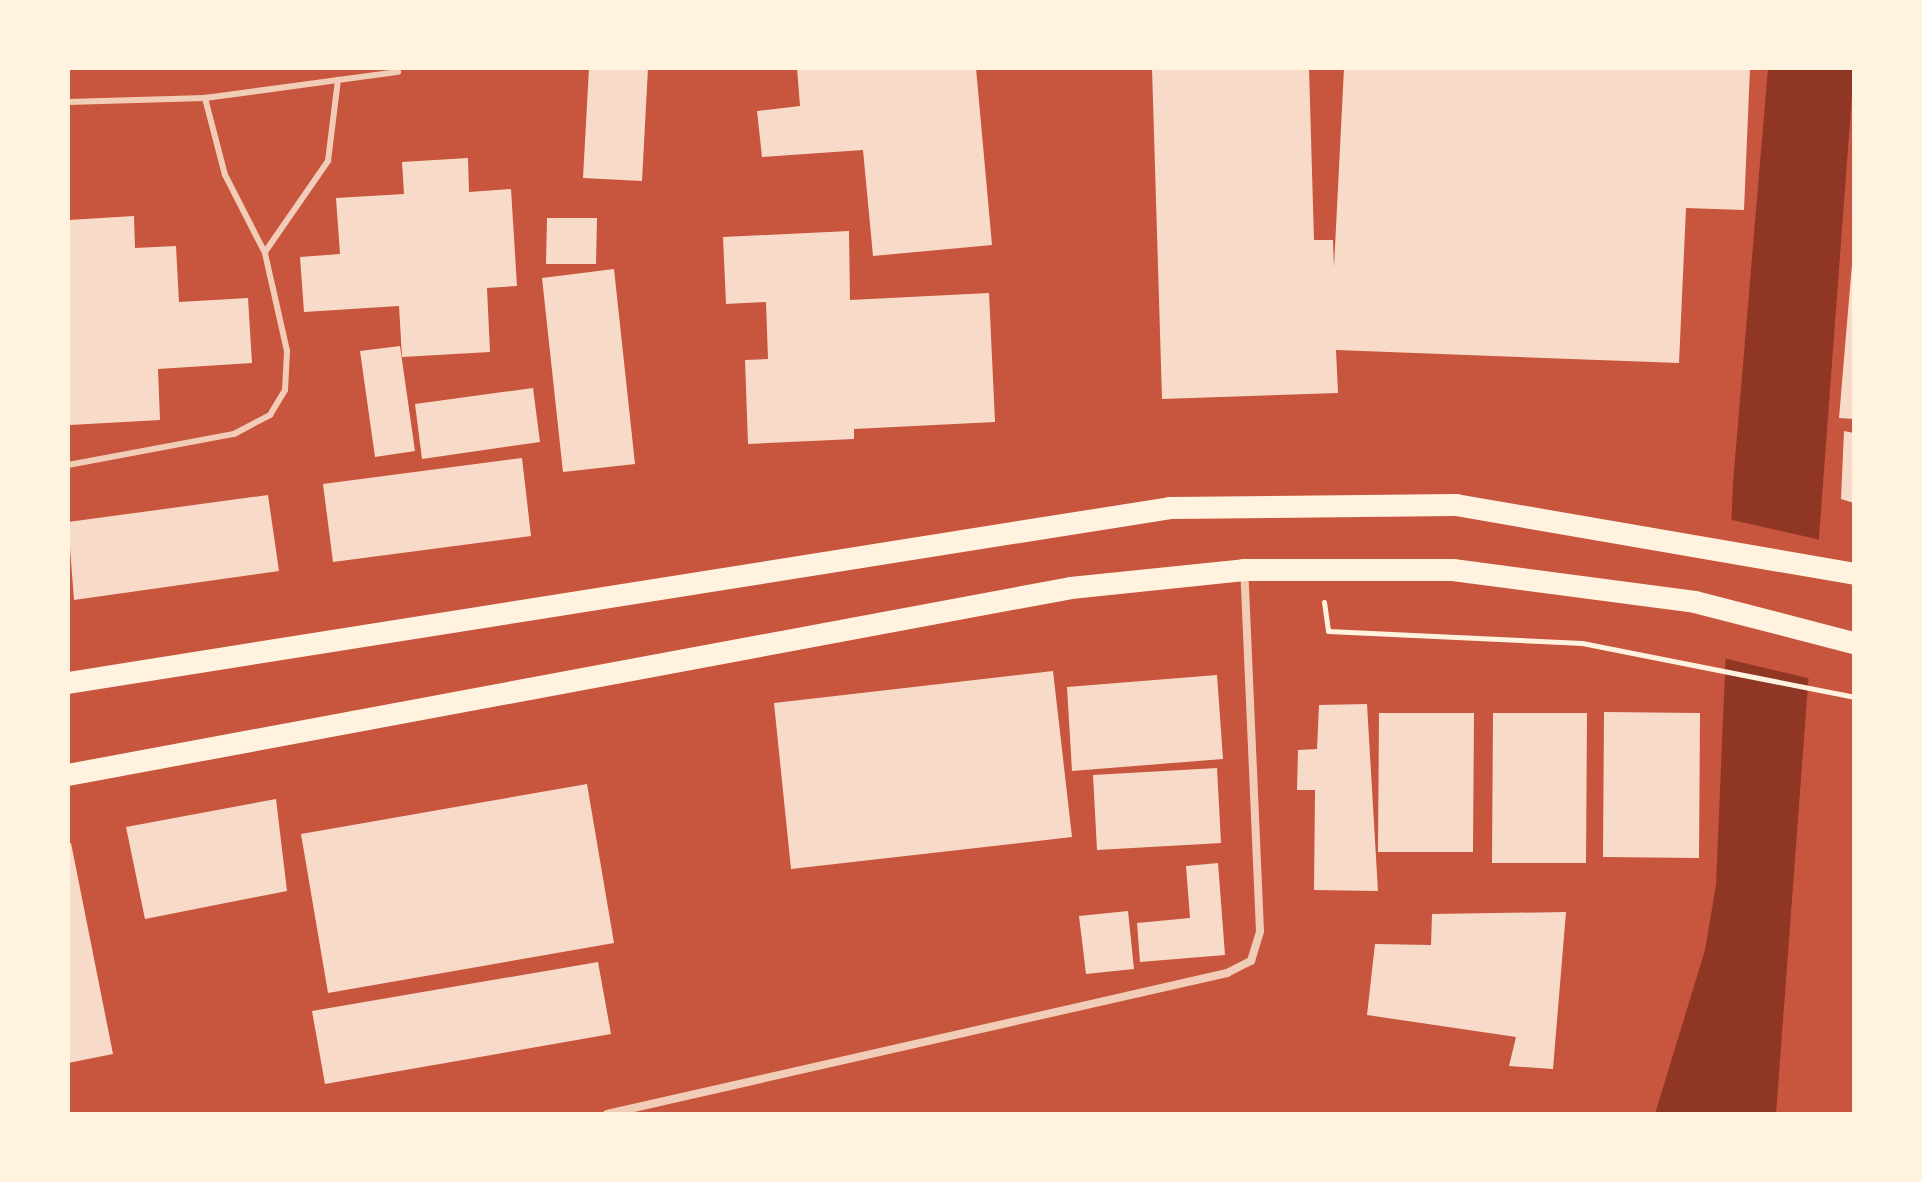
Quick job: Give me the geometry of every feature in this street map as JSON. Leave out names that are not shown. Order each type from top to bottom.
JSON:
[{"type":"highway","points":[[68,683],[1170,508],[1456,505],[1700,542],[1849,572]]},
{"type":"highway","points":[[68,775],[1071,588],[1244,570],[1320,565],[1453,570],[1695,602],[1845,641]]},
{"type":"street","points":[[607,1114],[1227,973],[1251,961],[1260,931],[1244,570]]},
{"type":"lane","points":[[68,102],[205,98],[398,72]]},
{"type":"lane","points":[[265,253],[328,161],[338,80]]},
{"type":"lane","points":[[68,465],[234,434],[270,415],[285,390],[287,351],[265,253],[225,175],[205,98]]},
{"type":"path","points":[[1320,565],[1328,631],[1582,643],[1691,661],[1854,697]]},
{"type":"shaded area","points":[[1768,68],[1854,68],[1776,1114],[1655,1114],[1705,950],[1716,885],[1733,483]]},
{"type":"pier","points":[[1728,519],[1825,541],[1816,680],[1723,658]]},
{"type":"building","points":[[589,68],[648,68],[642,181],[583,178]]},
{"type":"building","points":[[797,68],[976,68],[992,245],[873,256],[863,150],[762,157],[757,111],[800,106]]},
{"type":"building","points":[[1152,68],[1309,68],[1314,240],[1333,240],[1334,267],[1344,68],[1750,68],[1744,210],[1686,208],[1679,363],[1336,350],[1338,393],[1162,399]]},
{"type":"building","points":[[468,158],[469,192],[511,189],[517,286],[487,288],[490,352],[402,357],[399,306],[304,312],[300,257],[340,254],[336,198],[404,194],[402,162]]},
{"type":"building","points":[[134,216],[135,248],[176,246],[179,302],[248,298],[252,363],[158,369],[160,420],[70,425],[69,220]]},
{"type":"building","points":[[547,218],[597,218],[596,264],[546,264]]},
{"type":"building","points":[[849,231],[850,300],[989,293],[995,422],[854,429],[854,439],[748,444],[745,360],[768,359],[766,302],[726,304],[723,237]]},
{"type":"building","points":[[1854,264],[1854,419],[1839,418]]},
{"type":"building","points":[[614,269],[635,464],[563,472],[542,278]]},
{"type":"building","points":[[400,346],[415,451],[375,457],[360,351]]},
{"type":"building","points":[[533,388],[540,442],[422,459],[415,404]]},
{"type":"building","points":[[1844,431],[1854,433],[1854,503],[1841,499]]},
{"type":"building","points":[[522,458],[531,536],[333,562],[323,484]]},
{"type":"building","points":[[268,495],[279,571],[74,600],[68,522]]},
{"type":"building","points":[[1053,671],[1072,837],[791,869],[774,703]]},
{"type":"building","points":[[1217,675],[1223,759],[1072,771],[1067,687]]},
{"type":"building","points":[[1367,704],[1378,891],[1314,890],[1315,790],[1297,790],[1298,750],[1317,749],[1319,705]]},
{"type":"building","points":[[1604,712],[1700,713],[1699,858],[1603,857]]},
{"type":"building","points":[[1379,713],[1474,713],[1473,852],[1378,852]]},
{"type":"building","points":[[1493,713],[1587,713],[1586,863],[1492,863]]},
{"type":"building","points":[[1217,768],[1221,843],[1097,850],[1093,775]]},
{"type":"building","points":[[587,784],[614,943],[328,993],[301,834]]},
{"type":"building","points":[[276,799],[287,891],[145,919],[126,827]]},
{"type":"building","points":[[71,843],[113,1054],[68,1063],[68,844]]},
{"type":"building","points":[[1218,863],[1225,955],[1140,962],[1137,923],[1190,918],[1186,866]]},
{"type":"building","points":[[1128,911],[1134,969],[1086,974],[1079,916]]},
{"type":"building","points":[[1566,912],[1553,1069],[1509,1066],[1516,1037],[1367,1015],[1375,944],[1431,945],[1432,914]]},
{"type":"building","points":[[598,962],[611,1034],[325,1084],[312,1011]]}]
